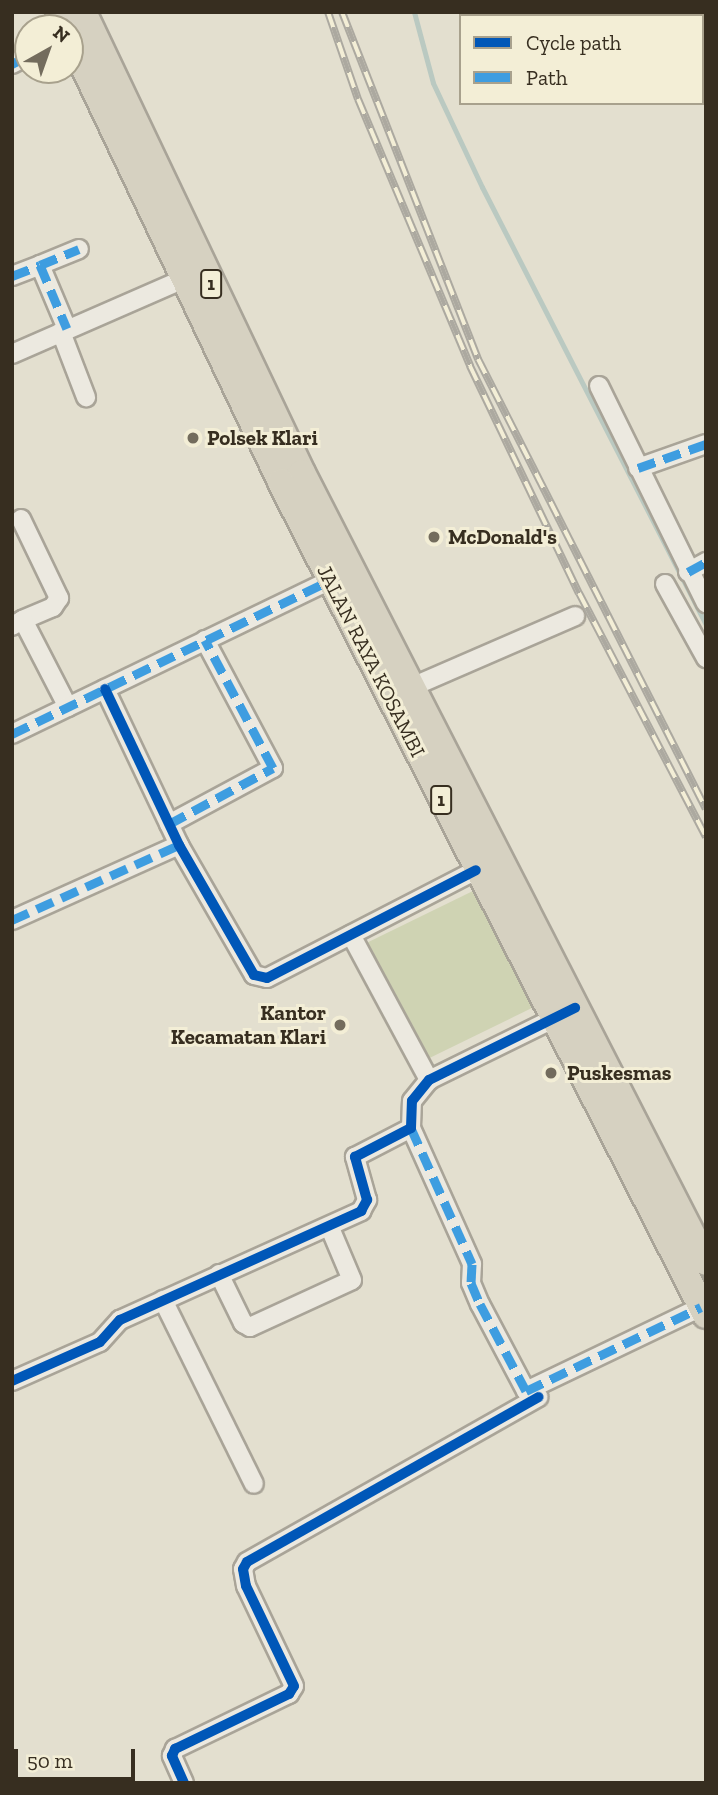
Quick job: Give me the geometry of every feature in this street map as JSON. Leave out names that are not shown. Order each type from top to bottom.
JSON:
[{"type":"highway","name":"JALAN RAYA KOSAMBI","points":[[83,12],[332,566],[477,870],[551,1020],[704,1311]]},
{"type":"highway","name":"JALAN RAYA KOSAMBI","points":[[84,67],[184,279],[332,566],[412,687],[706,1262]]},
{"type":"street","points":[[12,276],[79,249]]},
{"type":"street","points":[[40,264],[86,397]]},
{"type":"street","points":[[12,354],[184,279]]},
{"type":"street","points":[[599,386],[688,572],[706,603]]},
{"type":"street","points":[[638,468],[706,444]]},
{"type":"street","points":[[21,519],[59,598],[53,607],[18,623],[68,707]]},
{"type":"street","points":[[688,572],[706,562]]},
{"type":"street","points":[[12,734],[205,640],[332,566]]},
{"type":"street","points":[[665,584],[705,653]]},
{"type":"street","points":[[412,687],[575,616]]},
{"type":"street","points":[[169,824],[273,768],[205,640]]},
{"type":"street","points":[[105,689],[179,845],[254,975],[267,978],[477,870]]},
{"type":"street","points":[[12,920],[179,845]]},
{"type":"street","points":[[351,936],[429,1080]]},
{"type":"street","points":[[575,1008],[429,1080],[412,1101],[411,1128],[472,1264],[471,1283],[526,1391],[704,1311]]},
{"type":"street","points":[[12,1381],[100,1342],[110,1326],[163,1300],[361,1212],[366,1203],[354,1164],[359,1152],[411,1128]]},
{"type":"street","points":[[219,1275],[243,1323],[250,1326],[352,1280],[330,1228]]},
{"type":"street","points":[[163,1300],[254,1484]]},
{"type":"street","points":[[184,1783],[172,1756],[175,1749],[289,1694],[294,1686],[246,1586],[243,1569],[247,1562],[539,1397]]},
{"type":"green space","points":[[477,889],[534,1007],[420,1062],[363,945]]},
{"type":"waterway","points":[[414,12],[433,83],[482,187],[706,624]]},
{"type":"railway","points":[[328,12],[358,99],[470,366],[579,593],[706,837]]},
{"type":"railway","points":[[342,12],[478,359],[706,809]]},
{"type":"marked path","points":[[40,265],[79,249]]},
{"type":"marked path","points":[[12,276],[40,265],[67,329]]},
{"type":"marked path","points":[[638,468],[706,444]]},
{"type":"marked path","points":[[688,572],[706,562]]},
{"type":"marked path","points":[[12,734],[331,580]]},
{"type":"marked path","points":[[169,824],[273,768],[205,640]]},
{"type":"marked path","points":[[12,920],[179,845]]},
{"type":"marked path","points":[[411,1128],[472,1264],[471,1283],[480,1304],[526,1391],[701,1307]]},
{"type":"cycle path","points":[[105,689],[179,845],[254,975],[267,978],[476,870]]},
{"type":"cycle path","points":[[12,1381],[100,1342],[120,1320],[361,1211],[367,1200],[355,1157],[411,1128],[412,1101],[429,1080],[575,1008]]},
{"type":"cycle path","points":[[184,1783],[172,1756],[175,1749],[289,1694],[294,1686],[246,1586],[243,1569],[247,1562],[539,1397]]},
{"type":"place","name":"Polsek Klari","points":[[193,438]]},
{"type":"place","name":"McDonald's","points":[[434,537]]},
{"type":"place","name":"Kantor Kecamatan Klari","points":[[340,1025]]},
{"type":"place","name":"Puskesmas","points":[[551,1073]]}]
